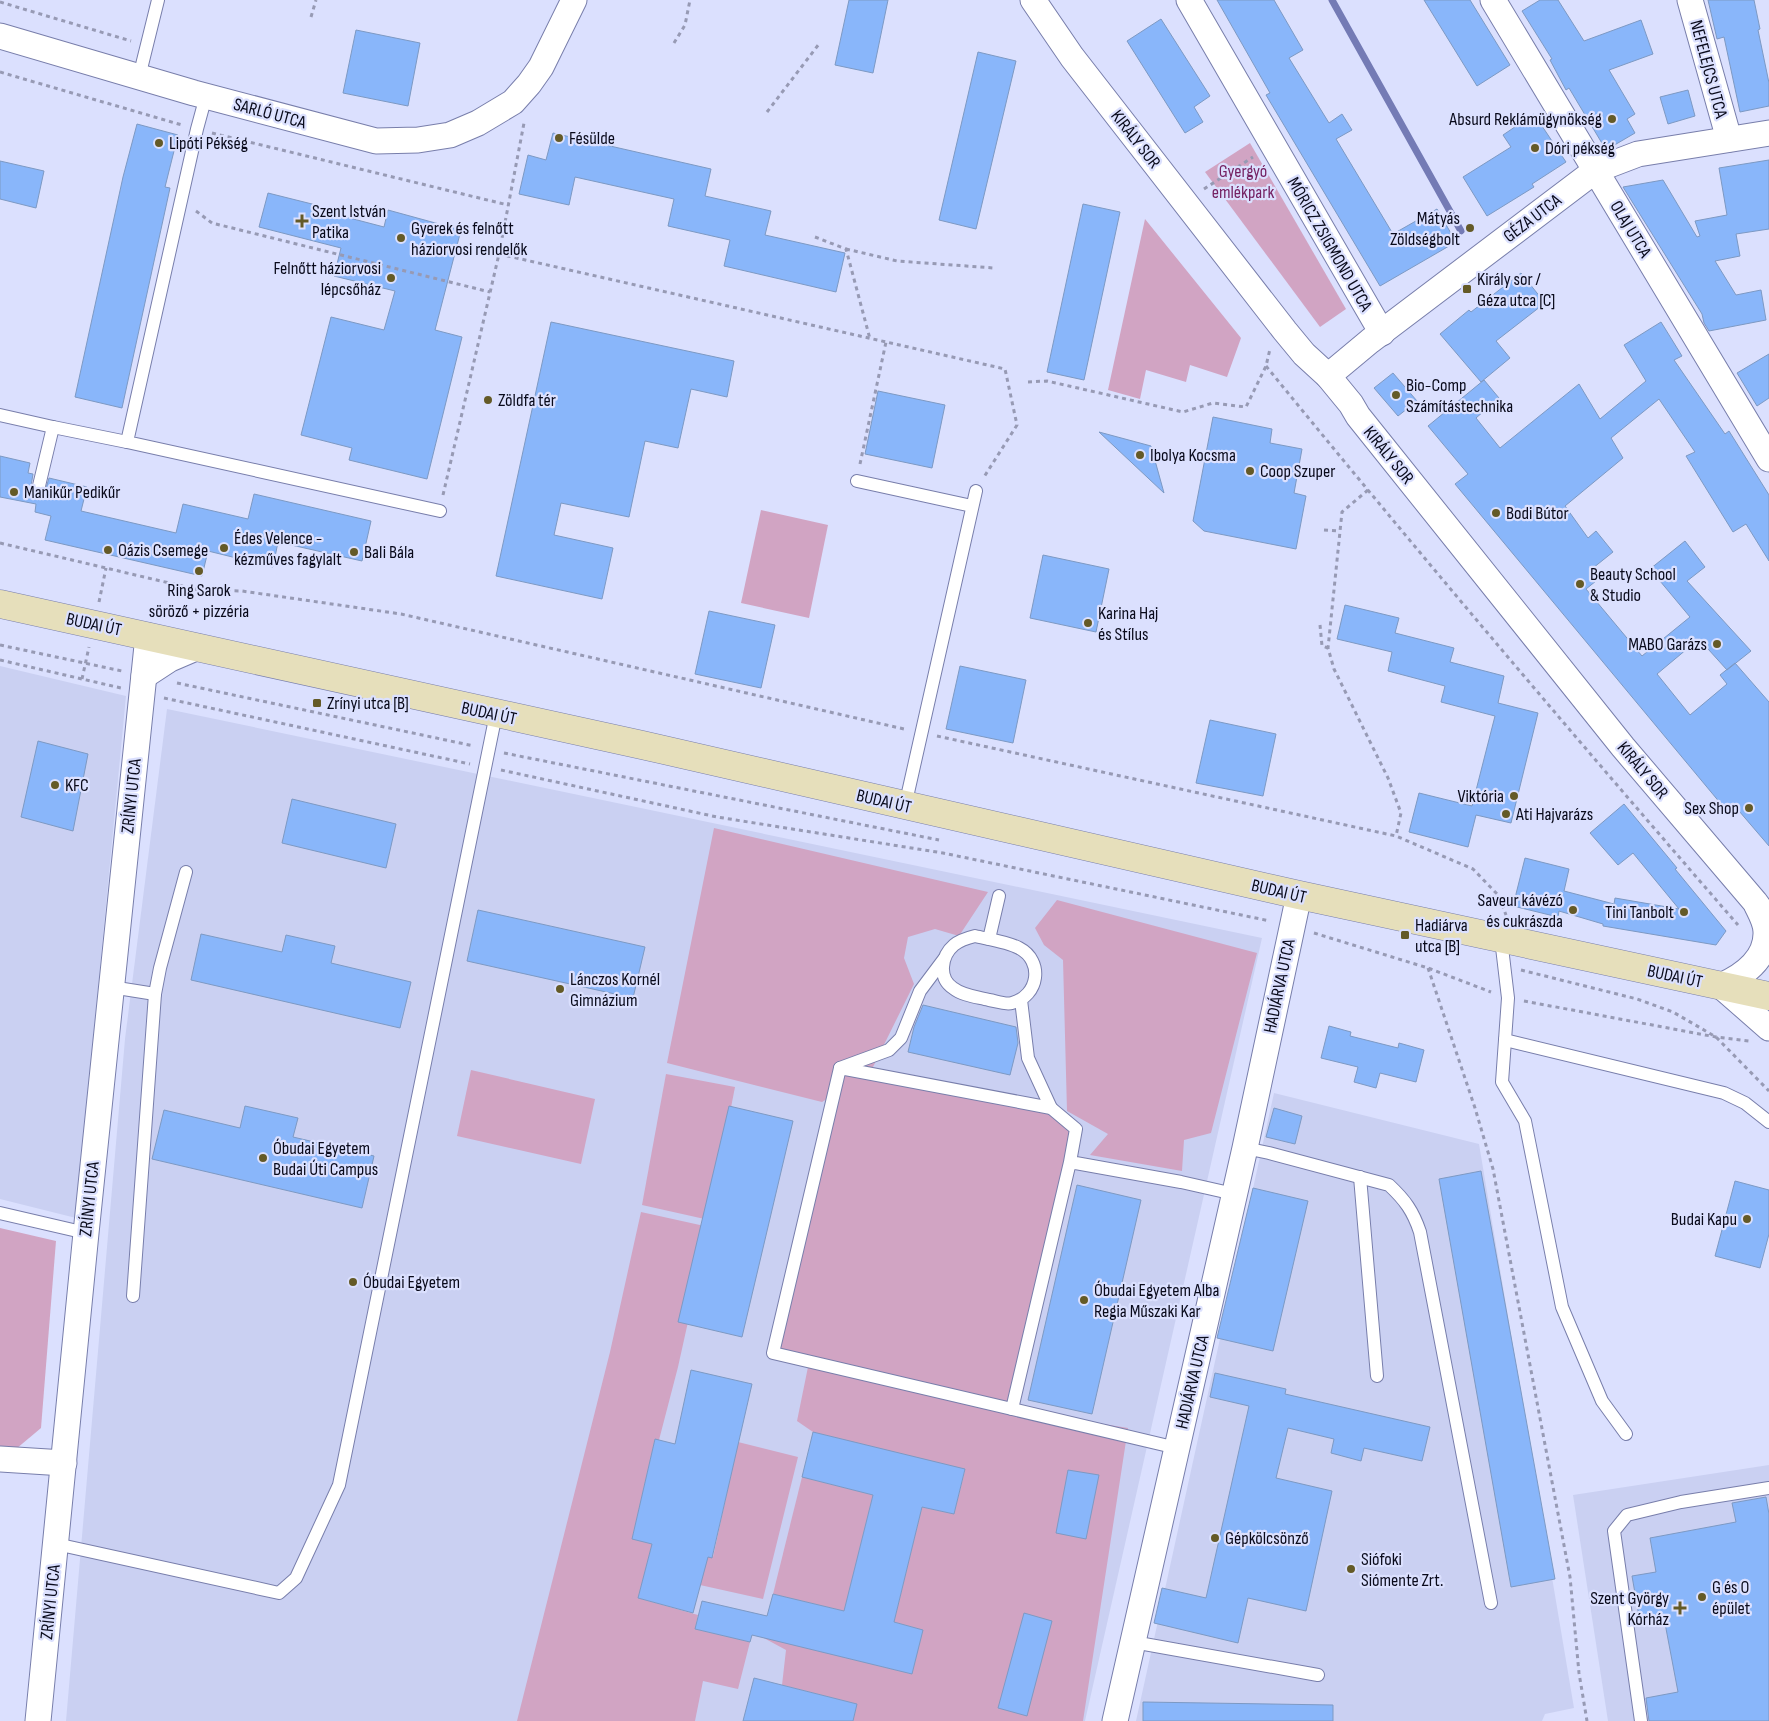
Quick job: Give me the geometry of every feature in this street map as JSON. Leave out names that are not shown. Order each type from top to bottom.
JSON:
[{"type":"main road","name":"BUDAI ÚT","points":[[0,604],[642,745],[1299,896],[1505,930],[1721,986],[1769,996]]},
{"type":"street","name":"SARLÓ UTCA","points":[[0,36],[206,96],[376,141],[418,140],[450,135],[478,124],[513,102],[541,67],[574,0]]},
{"type":"street","name":"KIRÁLY SOR","points":[[1033,0],[1072,57],[1304,354],[1328,376],[1351,404],[1364,424],[1623,747],[1764,912],[1766,932],[1761,954],[1744,974],[1721,986]]},
{"type":"street","name":"MÓRICZ ZSIGMOND UTCA","points":[[1189,0],[1382,333]]},
{"type":"street","name":"OLAJ UTCA","points":[[1493,0],[1769,459]]},
{"type":"street","name":"NEFELEJCS UTCA","points":[[1690,0],[1728,139]]},
{"type":"street","name":"GÉZA UTCA","points":[[1328,376],[1348,358],[1596,170],[1638,154],[1769,133]]},
{"type":"street","name":"ZRÍNYI UTCA","points":[[38,1721],[86,1232],[148,636]]},
{"type":"street","points":[[143,685],[170,660],[198,647]]},
{"type":"street","name":"HADIÁRVA UTCA","points":[[1115,1721],[1245,1148],[1299,896]]},
{"type":"street","points":[[1721,986],[1760,1035]]},
{"type":"street","points":[[0,1459],[64,1463]]},
{"type":"lane","points":[[139,77],[158,0]]},
{"type":"lane","points":[[127,442],[206,96]]},
{"type":"lane","points":[[0,415],[440,511]]},
{"type":"lane","points":[[38,490],[53,427]]},
{"type":"lane","points":[[857,481],[972,506]]},
{"type":"lane","points":[[905,806],[976,491]]},
{"type":"lane","points":[[56,1544],[279,1593],[296,1578],[339,1484],[496,714]]},
{"type":"lane","points":[[133,1296],[155,994],[160,968],[186,872]]},
{"type":"lane","points":[[989,940],[999,896]]},
{"type":"lane","points":[[1505,930],[1504,966],[1508,998],[1502,1082],[1525,1121],[1562,1307],[1602,1401],[1626,1434]]},
{"type":"lane","points":[[840,1068],[889,1050],[902,1038],[920,992],[945,957],[953,946],[963,939],[975,936],[1018,947],[1028,954],[1035,975],[1034,986],[1021,1000],[1009,1004],[965,994],[953,988],[945,980],[942,968],[945,957]]},
{"type":"lane","points":[[112,987],[155,994]]},
{"type":"lane","points":[[1012,1409],[1070,1162],[1076,1129],[1051,1108],[1028,1058],[1021,1000]]},
{"type":"lane","points":[[1505,1040],[1724,1093],[1745,1103],[1769,1122]]},
{"type":"lane","points":[[840,1068],[1051,1108]]},
{"type":"lane","points":[[840,1068],[773,1353],[1177,1448]]},
{"type":"lane","points":[[1245,1148],[1389,1185],[1414,1214],[1420,1232],[1491,1603]]},
{"type":"lane","points":[[1070,1162],[1181,1182],[1234,1194]]},
{"type":"lane","points":[[1360,1177],[1377,1376]]},
{"type":"lane","points":[[0,1213],[86,1232]]},
{"type":"lane","points":[[1641,1721],[1614,1531],[1627,1515],[1680,1502],[1769,1488]]},
{"type":"lane","points":[[1133,1642],[1318,1675]]},
{"type":"path","points":[[311,18],[316,0]]},
{"type":"path","points":[[674,44],[685,25],[690,0]]},
{"type":"path","points":[[0,2],[148,46]]},
{"type":"path","points":[[767,112],[819,44]]},
{"type":"path","points":[[0,72],[197,129],[508,206]]},
{"type":"path","points":[[440,511],[499,254],[525,121]]},
{"type":"path","points":[[1184,202],[1273,145]]},
{"type":"path","points":[[181,200],[212,223],[490,292]]},
{"type":"path","points":[[815,237],[846,249],[897,261],[994,268]]},
{"type":"path","points":[[846,249],[870,339]]},
{"type":"path","points":[[499,254],[1005,369],[1017,425],[976,491]]},
{"type":"path","points":[[857,481],[886,342]]},
{"type":"path","points":[[1028,382],[1047,381],[1183,412],[1213,403],[1246,407],[1266,366],[1272,343]]},
{"type":"path","points":[[1266,366],[1600,765],[1742,929]]},
{"type":"path","points":[[1368,490],[1342,512],[1328,648],[1334,669],[1388,778],[1401,813],[1396,836]]},
{"type":"path","points":[[1324,530],[1340,531]]},
{"type":"path","points":[[0,543],[199,590],[242,591],[401,614],[921,733],[1396,836],[1473,868],[1499,896],[1505,930]]},
{"type":"path","points":[[1320,625],[1322,646],[1328,648]]},
{"type":"path","points":[[0,645],[143,685],[485,767],[717,817],[943,853],[1292,926],[1428,968],[1508,998],[1716,1037],[1760,1035]]},
{"type":"path","points":[[0,660],[488,749],[945,842]]},
{"type":"path","points":[[1504,966],[1637,999],[1673,1012],[1716,1037],[1769,1091]]},
{"type":"path","points":[[1428,968],[1475,1108],[1493,1169],[1570,1578],[1575,1613],[1579,1672],[1587,1721]]},
{"type":"shaded area","points":[[0,666],[126,696],[76,1218],[0,1199]]},
{"type":"shaded area","name":"Óbudai Egyetem","points":[[167,709],[1262,938],[1085,1721],[66,1721],[125,1039]]},
{"type":"shaded area","points":[[1274,1093],[1479,1144],[1574,1708],[1545,1714],[1542,1721],[1136,1721]]},
{"type":"shaded area","name":"Szent György Kórház","points":[[1769,1465],[1769,1721],[1608,1721],[1573,1495]]},
{"type":"green space","name":"Gyergyó emlékpark","points":[[1250,143],[1346,309],[1320,327],[1205,172]]},
{"type":"green space","points":[[1145,219],[1241,338],[1227,377],[1190,365],[1186,382],[1146,370],[1140,399],[1108,390]]},
{"type":"green space","points":[[761,510],[828,525],[809,618],[741,603]]},
{"type":"green space","points":[[714,828],[988,892],[959,936],[935,929],[908,937],[904,958],[914,984],[872,1069],[1051,1108],[1076,1129],[1012,1409],[1128,1428],[1083,1721],[853,1721],[857,1704],[782,1685],[786,1650],[762,1637],[912,1674],[923,1630],[894,1622],[922,1507],[954,1514],[965,1470],[813,1432],[797,1421],[809,1362],[773,1353],[833,1095],[822,1102],[667,1063]]},
{"type":"green space","points":[[1057,900],[1257,953],[1211,1133],[1184,1140],[1182,1171],[1090,1155],[1108,1134],[1067,1111],[1063,960],[1044,945],[1035,928]]},
{"type":"green space","points":[[471,1070],[595,1099],[581,1164],[457,1136]]},
{"type":"green space","points":[[666,1074],[735,1087],[709,1220],[642,1205]]},
{"type":"green space","points":[[641,1212],[709,1227],[678,1367],[659,1440],[655,1439],[632,1539],[652,1544],[638,1598],[698,1615],[695,1629],[750,1642],[738,1689],[703,1681],[695,1721],[517,1721],[610,1352]]},
{"type":"green space","points":[[0,1228],[56,1241],[41,1428],[16,1449],[0,1448]]},
{"type":"green space","points":[[738,1442],[798,1457],[763,1599],[700,1585],[704,1556],[713,1557]]},
{"type":"green space","points":[[802,1477],[873,1495],[844,1611],[773,1594]]},
{"type":"building","points":[[849,0],[888,0],[873,73],[835,65]]},
{"type":"building","points":[[1217,0],[1274,0],[1303,50],[1289,58],[1329,123],[1342,114],[1352,130],[1336,139],[1393,234],[1437,209],[1456,242],[1380,286],[1266,95],[1270,93]]},
{"type":"building","points":[[1424,0],[1470,0],[1510,65],[1477,86]]},
{"type":"building","points":[[1540,0],[1558,0],[1584,41],[1641,20],[1653,54],[1609,70],[1635,114],[1627,119],[1635,133],[1606,150],[1569,88],[1566,90],[1550,60],[1552,59],[1522,11]]},
{"type":"building","points":[[1708,0],[1754,0],[1769,83],[1769,106],[1740,112],[1724,37],[1717,39]]},
{"type":"building","points":[[1161,19],[1210,96],[1194,107],[1203,122],[1185,133],[1127,41]]},
{"type":"building","points":[[356,30],[420,43],[408,106],[343,93]]},
{"type":"building","points":[[978,52],[1016,61],[976,229],[939,220]]},
{"type":"building","points":[[1688,90],[1695,116],[1668,124],[1660,97]]},
{"type":"building","points":[[1534,114],[1566,162],[1532,184],[1534,187],[1487,216],[1463,177],[1511,147],[1503,135]]},
{"type":"building","points":[[137,124],[178,135],[165,187],[170,188],[122,408],[75,397],[123,177]]},
{"type":"building","points":[[553,133],[711,169],[705,196],[771,211],[765,235],[845,253],[836,292],[724,266],[730,240],[668,226],[674,199],[575,177],[569,205],[519,194],[528,155],[546,160]]},
{"type":"building","points":[[1769,160],[1769,229],[1736,234],[1740,256],[1715,261],[1736,295],[1761,290],[1766,320],[1709,331],[1704,323],[1702,314],[1623,187],[1663,180],[1697,237],[1700,236],[1695,221],[1727,215],[1719,168]]},
{"type":"building","points":[[0,161],[44,171],[36,208],[0,199]]},
{"type":"building","points":[[268,193],[320,206],[319,210],[384,227],[388,210],[461,230],[435,330],[462,337],[427,479],[349,460],[352,448],[301,435],[331,317],[384,330],[395,291],[334,276],[341,248],[259,227]]},
{"type":"building","points":[[1083,204],[1120,212],[1084,380],[1047,372]]},
{"type":"building","points":[[1521,273],[1545,303],[1496,341],[1510,358],[1481,382],[1440,334],[1469,310],[1471,312]]},
{"type":"building","points":[[551,322],[734,361],[727,397],[691,389],[678,448],[645,441],[629,517],[561,503],[554,535],[613,548],[602,599],[496,576]]},
{"type":"building","points":[[1661,322],[1682,356],[1674,360],[1725,434],[1729,431],[1769,495],[1769,561],[1746,524],[1733,532],[1686,456],[1695,452],[1659,399],[1611,438],[1623,458],[1565,506],[1588,538],[1596,531],[1613,552],[1593,568],[1601,577],[1586,589],[1642,656],[1690,617],[1650,569],[1685,541],[1705,567],[1687,581],[1751,651],[1735,663],[1769,702],[1769,846],[1733,804],[1726,810],[1455,484],[1468,474],[1428,426],[1484,380],[1499,398],[1476,418],[1500,448],[1579,384],[1600,419],[1646,381],[1624,345]],"holes":[[[1699,639],[1727,670],[1720,675],[1727,684],[1690,715],[1657,674]]]},
{"type":"building","points":[[1769,354],[1769,398],[1757,406],[1737,373]]},
{"type":"building","name":"Bio-Comp Számítástechnika","points":[[1393,373],[1417,401],[1398,416],[1374,388]]},
{"type":"building","points":[[878,391],[945,405],[932,468],[865,454]]},
{"type":"building","name":"Coop Szuper","points":[[1213,417],[1272,429],[1270,443],[1302,449],[1294,493],[1306,496],[1296,549],[1204,531],[1193,521]]},
{"type":"building","points":[[1099,432],[1151,446],[1164,493]]},
{"type":"building","points":[[0,456],[30,463],[28,473],[33,474],[30,492],[36,498],[41,498],[44,495],[49,478],[87,487],[81,511],[176,533],[183,504],[248,519],[254,494],[371,521],[362,561],[278,542],[273,567],[208,551],[202,576],[45,540],[51,516],[35,512],[36,504],[0,497]]},
{"type":"building","points":[[1043,555],[1109,569],[1096,632],[1030,618]]},
{"type":"building","points":[[1345,605],[1399,618],[1395,633],[1454,648],[1450,662],[1504,676],[1498,703],[1538,713],[1511,823],[1476,815],[1468,847],[1409,832],[1419,793],[1472,806],[1495,716],[1441,702],[1445,686],[1388,671],[1392,652],[1337,639]]},
{"type":"building","points":[[709,611],[775,625],[761,688],[695,674]]},
{"type":"building","points":[[960,666],[1026,680],[1013,743],[946,729]]},
{"type":"building","points":[[1210,720],[1276,734],[1263,796],[1196,783]]},
{"type":"building","name":"KFC","points":[[38,741],[88,754],[73,831],[21,817]]},
{"type":"building","points":[[292,799],[396,824],[386,868],[282,843]]},
{"type":"building","points":[[1624,804],[1726,931],[1716,945],[1603,926],[1603,924],[1559,911],[1558,917],[1513,906],[1525,858],[1569,869],[1564,891],[1614,904],[1615,898],[1679,909],[1633,853],[1618,865],[1590,833]]},
{"type":"building","points":[[478,910],[645,947],[633,998],[467,961]]},
{"type":"building","points":[[201,934],[282,952],[286,935],[335,946],[331,963],[411,982],[400,1028],[191,980]]},
{"type":"building","points":[[923,1005],[1016,1027],[1018,1043],[1010,1075],[908,1052],[914,1027]]},
{"type":"building","points":[[1329,1026],[1351,1032],[1350,1036],[1398,1048],[1399,1043],[1424,1050],[1416,1082],[1380,1073],[1376,1088],[1354,1082],[1358,1067],[1321,1058]]},
{"type":"building","name":"Óbudai Egyetem Budai Úti Campus","points":[[245,1106],[298,1118],[293,1137],[374,1156],[362,1208],[152,1159],[164,1110],[240,1128]]},
{"type":"building","points":[[729,1106],[793,1121],[742,1337],[678,1322]]},
{"type":"building","points":[[1274,1108],[1302,1116],[1295,1144],[1266,1137]]},
{"type":"building","points":[[1481,1171],[1555,1579],[1511,1587],[1439,1179]]},
{"type":"building","name":"Budai Kapu","points":[[1735,1181],[1769,1190],[1769,1234],[1760,1268],[1715,1256]]},
{"type":"building","name":"Óbudai Egyetem Alba Regia Műszaki Kar","points":[[1077,1185],[1141,1200],[1092,1414],[1028,1400]]},
{"type":"building","points":[[1253,1188],[1308,1201],[1273,1351],[1217,1338]]},
{"type":"building","points":[[691,1370],[752,1384],[712,1558],[708,1557],[693,1613],[638,1598],[652,1544],[632,1539],[655,1439],[675,1444]]},
{"type":"building","points":[[1215,1373],[1286,1389],[1285,1394],[1430,1427],[1422,1461],[1364,1448],[1361,1461],[1331,1453],[1334,1439],[1288,1428],[1276,1478],[1332,1491],[1306,1611],[1248,1598],[1238,1643],[1154,1623],[1162,1588],[1206,1598],[1249,1406],[1210,1397]]},
{"type":"building","points":[[813,1432],[965,1469],[954,1514],[922,1507],[894,1622],[923,1630],[912,1674],[752,1635],[750,1642],[695,1629],[702,1601],[767,1616],[773,1594],[844,1611],[873,1495],[802,1477]]},
{"type":"building","points":[[1068,1470],[1099,1475],[1086,1539],[1056,1533]]},
{"type":"building","name":"G és O épület","points":[[1766,1497],[1769,1514],[1769,1721],[1649,1721],[1646,1698],[1678,1692],[1664,1618],[1640,1622],[1632,1576],[1656,1572],[1650,1538],[1736,1522],[1732,1503]]},
{"type":"building","points":[[1024,1613],[1052,1621],[1027,1716],[998,1708]]},
{"type":"building","points":[[754,1678],[857,1704],[853,1721],[743,1721]]},
{"type":"building","points":[[1143,1702],[1333,1705],[1333,1721],[1143,1721]]},
{"type":"waterway","points":[[1332,0],[1461,231]]},
{"type":"place","name":"Absurd Reklámügynökség","points":[[1612,119]]},
{"type":"place","name":"Fésülde","points":[[559,138]]},
{"type":"place","name":"Lipóti Pékség","points":[[159,143]]},
{"type":"place","name":"Dóri pékség","points":[[1535,148]]},
{"type":"place","name":"Szent István Patika","points":[[302,221]]},
{"type":"place","name":"Mátyás Zöldségbolt","points":[[1470,228]]},
{"type":"place","name":"Gyerek és felnőtt háziorvosi rendelők","points":[[401,238]]},
{"type":"place","name":"Felnőtt háziorvosi lépcsőház","points":[[391,278]]},
{"type":"place","name":"Király sor / Géza utca [C]","points":[[1467,289]]},
{"type":"place","name":"Bio-Comp Számítástechnika","points":[[1396,395]]},
{"type":"place","name":"Zöldfa tér","points":[[488,400]]},
{"type":"place","name":"Ibolya Kocsma","points":[[1140,455]]},
{"type":"place","name":"Coop Szuper","points":[[1250,471]]},
{"type":"place","name":"Manikűr Pedikűr","points":[[14,492]]},
{"type":"place","name":"Bodi Bútor","points":[[1496,513]]},
{"type":"place","name":"Édes Velence - kézműves fagylalt","points":[[224,548]]},
{"type":"place","name":"Oázis Csemege","points":[[108,550]]},
{"type":"place","name":"Bali Bála","points":[[354,552]]},
{"type":"place","name":"Ring Sarok söröző + pizzéria","points":[[199,571]]},
{"type":"place","name":"Beauty School & Studio","points":[[1580,584]]},
{"type":"place","name":"Karina Haj és Stílus","points":[[1088,623]]},
{"type":"place","name":"MABO Garázs","points":[[1717,644]]},
{"type":"place","name":"Zrínyi utca [B]","points":[[317,703]]},
{"type":"place","name":"KFC","points":[[55,785]]},
{"type":"place","name":"Viktória","points":[[1514,796]]},
{"type":"place","name":"Sex Shop","points":[[1749,808]]},
{"type":"place","name":"Ati Hajvarázs","points":[[1506,814]]},
{"type":"place","name":"Saveur kávézó és cukrászda","points":[[1573,910]]},
{"type":"place","name":"Tini Tanbolt","points":[[1684,912]]},
{"type":"place","name":"Hadiárva utca [B]","points":[[1405,935]]},
{"type":"place","name":"Lánczos Kornél Gimnázium","points":[[560,989]]},
{"type":"place","name":"Óbudai Egyetem Budai Úti Campus","points":[[263,1158]]},
{"type":"place","name":"Budai Kapu","points":[[1747,1219]]},
{"type":"place","name":"Óbudai Egyetem","points":[[353,1282]]},
{"type":"place","name":"Óbudai Egyetem Alba Regia Műszaki Kar","points":[[1084,1300]]},
{"type":"place","name":"Gépkölcsönző","points":[[1215,1538]]},
{"type":"place","name":"Siófoki Siómente Zrt.","points":[[1351,1569]]},
{"type":"place","name":"G és O épület","points":[[1702,1597]]},
{"type":"place","name":"Szent György Kórház","points":[[1680,1608]]}]
